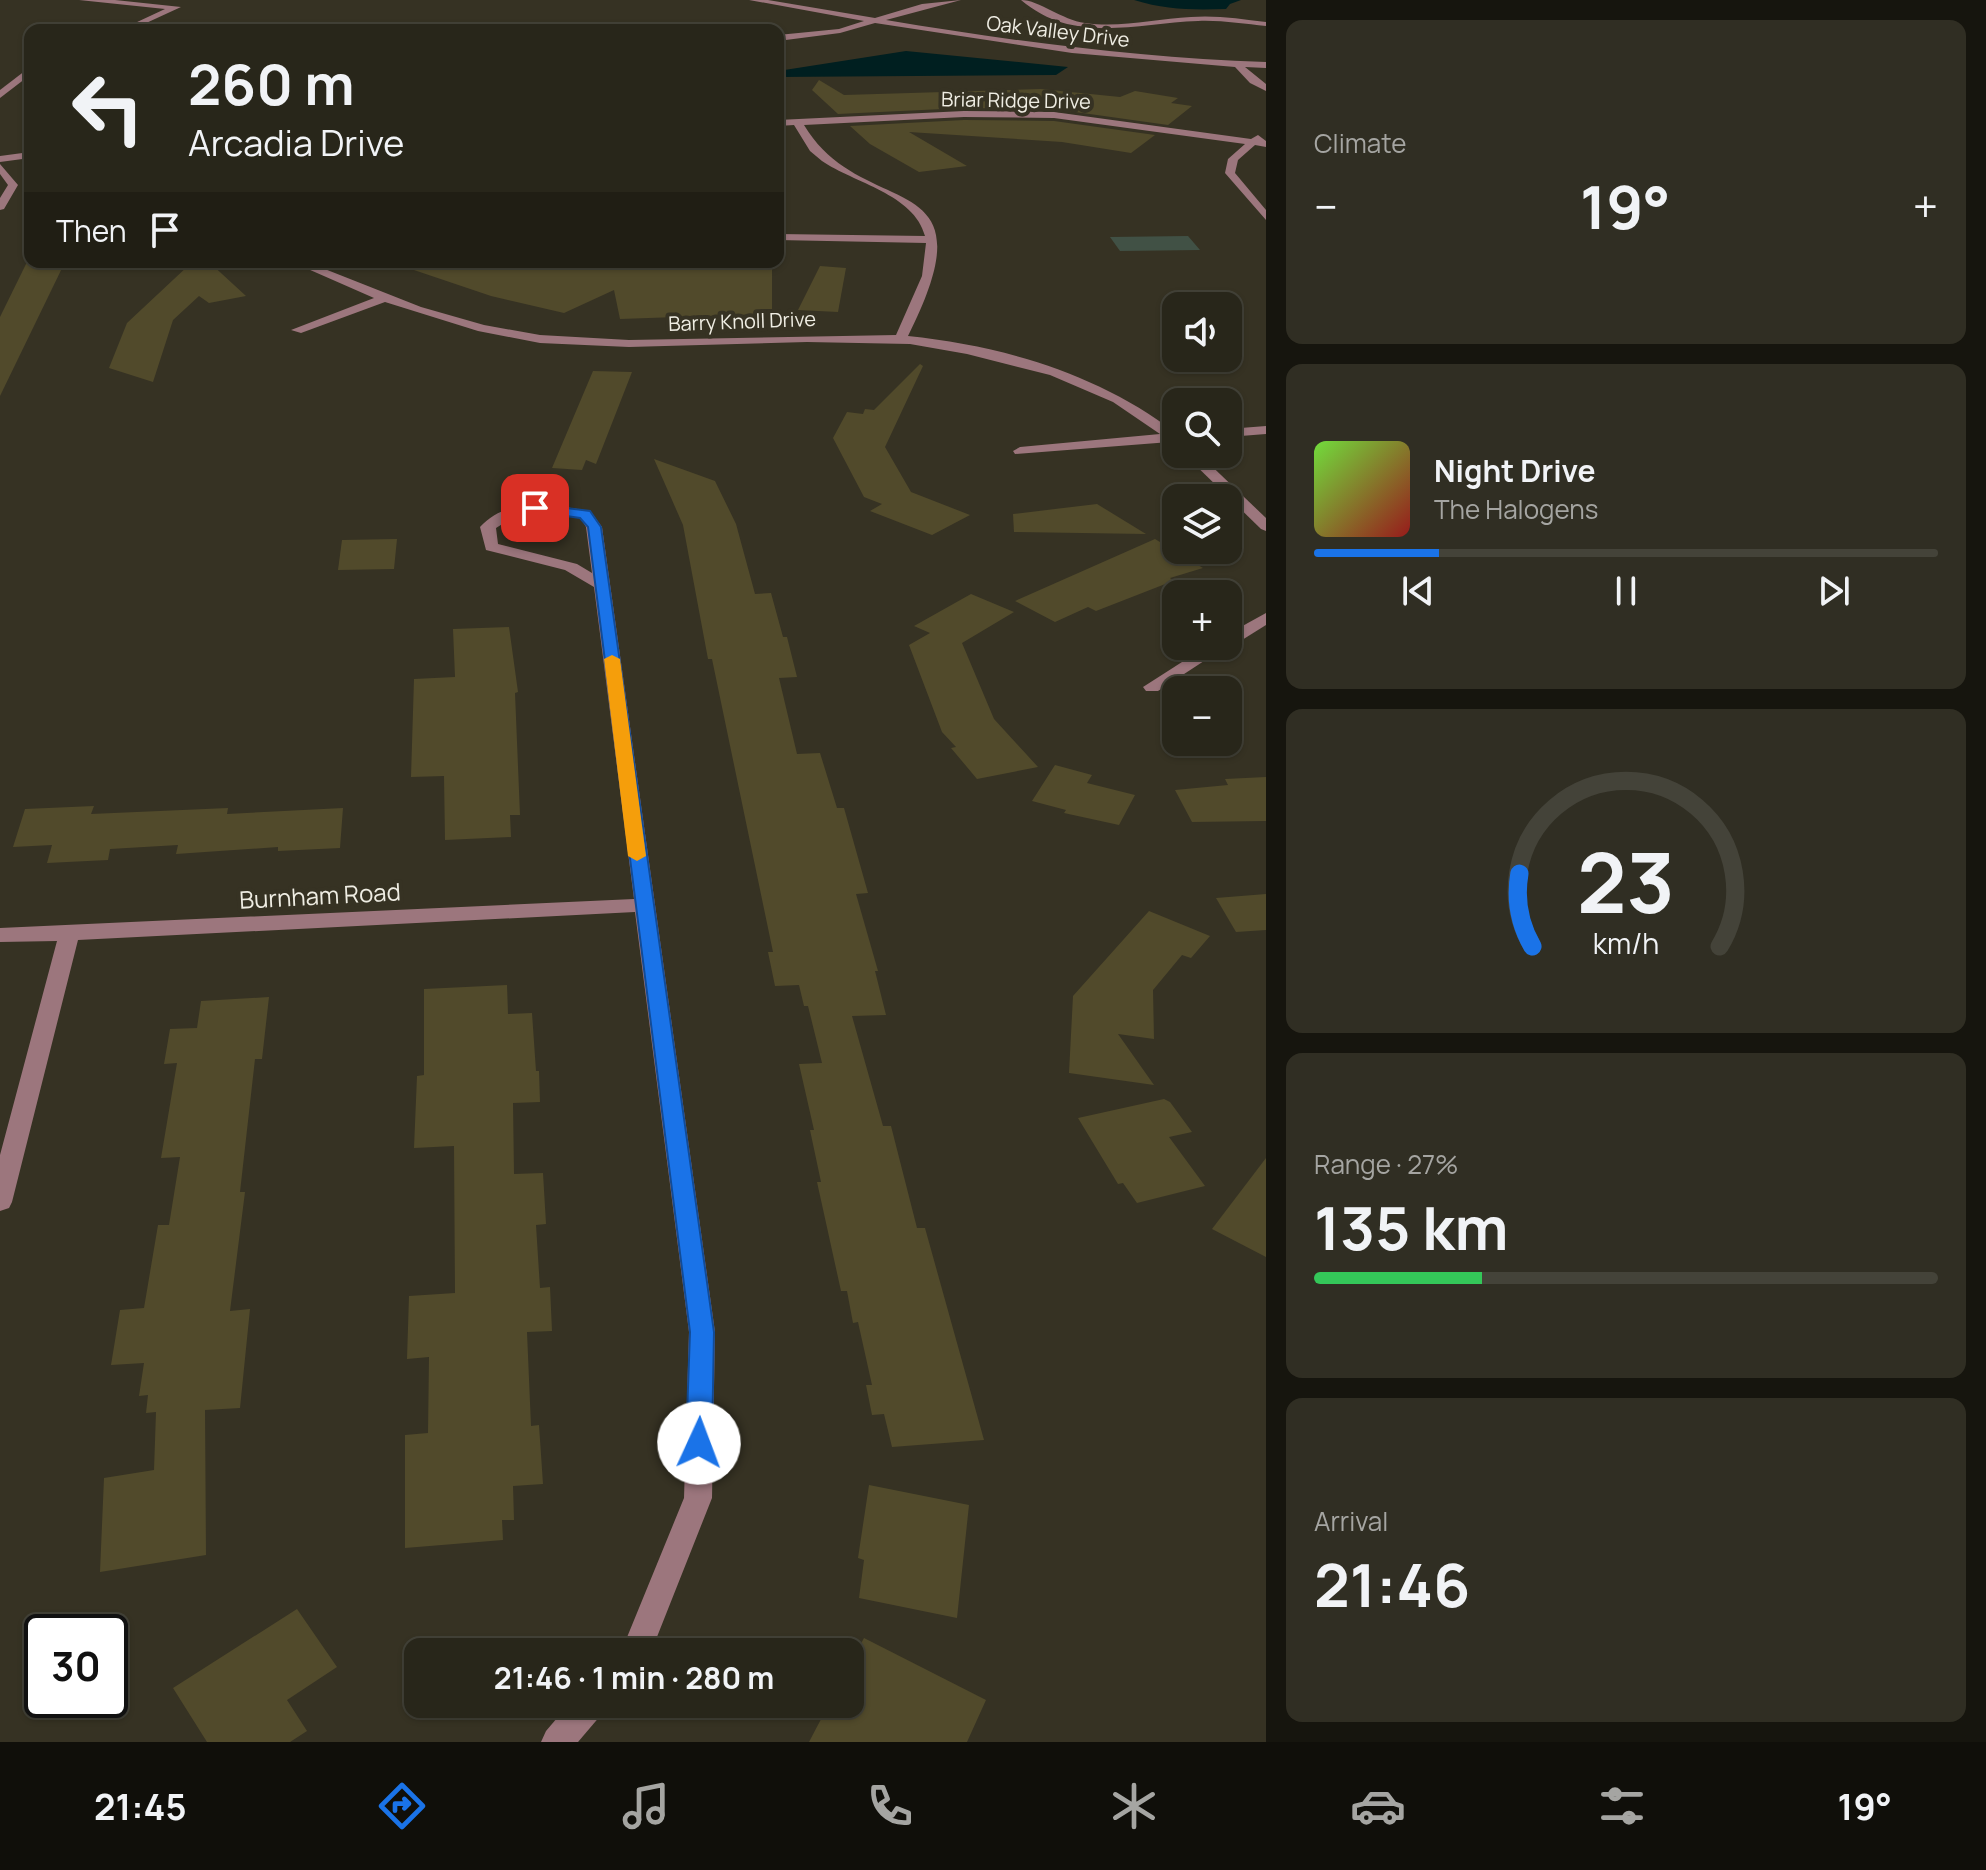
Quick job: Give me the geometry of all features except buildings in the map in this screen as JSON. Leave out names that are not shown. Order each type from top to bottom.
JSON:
[{"type":"street","points":[[83,0],[177,7]]},
{"type":"street","points":[[138,24],[186,0]]},
{"type":"street","name":"Oak Valley Drive","points":[[753,0],[1076,53],[1266,65]]},
{"type":"street","points":[[808,35],[922,0]]},
{"type":"street","points":[[784,37],[840,31],[922,6],[957,0]]},
{"type":"street","points":[[1025,0],[1041,14],[1079,27],[1127,28],[1191,19],[1266,24]]},
{"type":"street","points":[[1237,64],[1253,81],[1266,88]]},
{"type":"street","points":[[0,94],[24,75]]},
{"type":"street","name":"Briar Ridge Drive","points":[[784,123],[964,114],[1054,115],[1266,144]]},
{"type":"street","points":[[798,123],[815,150],[844,170],[918,211],[933,240],[932,265],[918,304],[900,339]]},
{"type":"street","points":[[1266,130],[1233,159],[1230,173],[1266,217]]},
{"type":"street","points":[[0,159],[24,156]]},
{"type":"street","points":[[0,167],[13,185],[0,207]]},
{"type":"street","points":[[784,237],[933,240]]},
{"type":"street","name":"Barry Knoll Drive","points":[[313,268],[482,328],[538,338],[615,343],[900,339],[975,351],[1045,368],[1114,396],[1140,410],[1162,428]]},
{"type":"street","points":[[297,330],[388,297]]},
{"type":"street","points":[[1242,432],[1266,430]]},
{"type":"street","points":[[1020,451],[1162,439]]},
{"type":"street","points":[[1206,468],[1266,526]]},
{"type":"street","points":[[602,585],[571,567],[491,547],[488,527],[512,509],[565,509],[585,514],[594,527],[602,585],[643,905],[702,1332],[698,1498],[642,1638]]},
{"type":"street","points":[[1242,633],[1266,618]]},
{"type":"street","points":[[1152,687],[1196,660]]},
{"type":"street","name":"Burnham Road","points":[[0,935],[643,905]]},
{"type":"street","points":[[0,1202],[69,934]]},
{"type":"street","points":[[557,1742],[578,1718]]},
{"type":"green space","points":[[1188,236],[1200,250],[1120,251],[1110,237]]},
{"type":"water","points":[[1134,0],[1241,0],[1226,9],[1202,9],[1168,8]]},
{"type":"water","points":[[906,51],[1068,67],[1056,75],[784,77],[784,70]]},
{"type":"slow traffic","points":[[612,659],[637,856]]},
{"type":"route","points":[[535,508],[565,509],[585,514],[594,527],[702,1332],[699,1443]]}]
